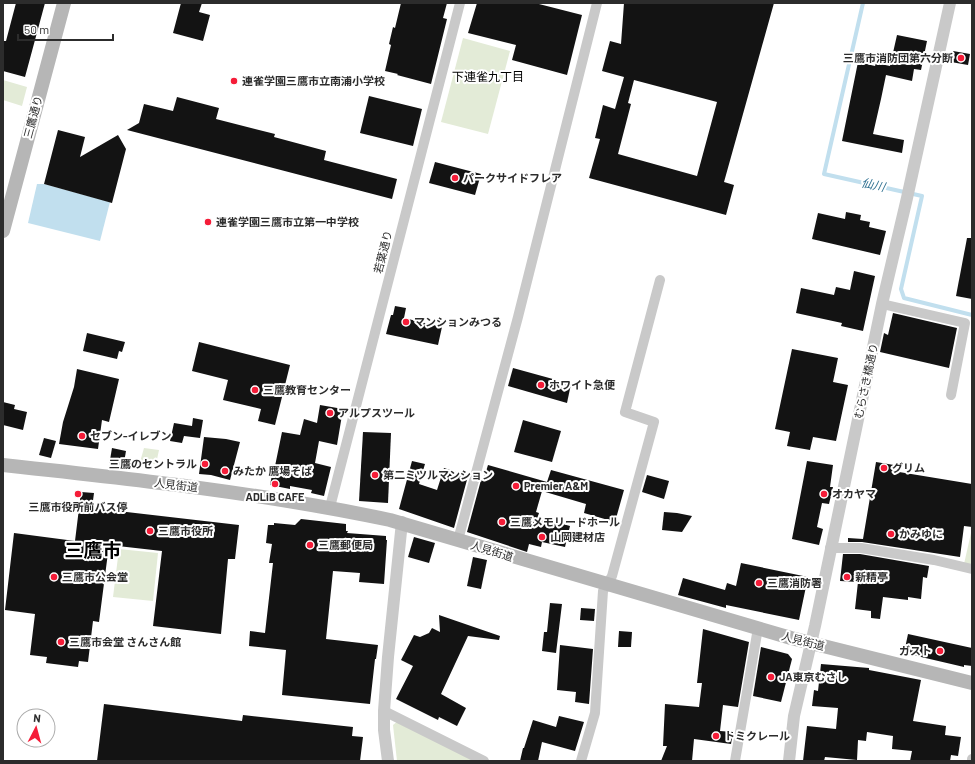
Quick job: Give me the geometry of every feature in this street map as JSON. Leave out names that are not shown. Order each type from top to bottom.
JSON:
[{"type":"main road","name":"三鷹通り","points":[[3,231],[64,3]]},
{"type":"main road","name":"人見街道","points":[[3,465],[232,492],[330,507],[402,522],[544,566],[608,583],[811,643],[972,683]]},
{"type":"street","name":"若葉通り","points":[[330,507],[460,3]]},
{"type":"street","points":[[458,540],[518,317],[597,3]]},
{"type":"street","name":"むらさき橋通り","points":[[789,761],[794,716],[811,643],[882,304],[950,3]]},
{"type":"street","points":[[581,761],[596,713],[603,590],[612,576],[654,422],[624,412],[660,280]]},
{"type":"street","points":[[882,304],[965,323],[951,395]]},
{"type":"street","points":[[388,761],[384,730],[384,711],[402,522]]},
{"type":"street","points":[[830,548],[861,548],[934,560],[972,569]]},
{"type":"street","points":[[735,761],[758,628]]},
{"type":"street","points":[[384,711],[484,761]]},
{"type":"green space","points":[[463,38],[510,51],[488,134],[441,122]]},
{"type":"green space","points":[[3,80],[27,87],[22,106],[3,100]]},
{"type":"green space","points":[[144,448],[159,450],[156,464],[140,462]]},
{"type":"green space","points":[[972,533],[972,565],[964,564]]},
{"type":"green space","points":[[119,549],[158,553],[153,601],[113,597]]},
{"type":"green space","points":[[398,721],[479,761],[397,761],[393,725]]},
{"type":"water","points":[[37,184],[44,184],[110,202],[100,241],[28,223]]},
{"type":"building","points":[[16,3],[45,3],[25,77],[3,71],[3,41],[6,41]]},
{"type":"building","points":[[181,3],[202,3],[199,12],[210,15],[203,41],[173,33]]},
{"type":"building","points":[[401,3],[447,3],[443,18],[447,19],[431,84],[385,71],[391,45],[389,44],[393,27],[395,28]]},
{"type":"building","points":[[477,3],[535,3],[582,15],[567,75],[512,60],[516,45],[468,33]]},
{"type":"building","points":[[624,3],[774,3],[724,182],[734,185],[726,215],[589,178],[600,139],[595,138],[603,105],[615,109],[624,77],[602,71],[610,41],[621,44]],"holes":[[[634,80],[717,102],[697,176],[618,154],[631,104],[628,103]]]},
{"type":"building","points":[[897,35],[927,41],[921,70],[914,69],[912,81],[886,75],[873,134],[904,140],[902,153],[842,141],[858,62],[875,66],[876,63],[890,66]]},
{"type":"building","name":"三鷹市消防団第六分断","points":[[953,51],[970,54],[968,65],[951,62]]},
{"type":"building","points":[[369,96],[422,109],[413,146],[360,133]]},
{"type":"building","points":[[177,97],[219,108],[216,119],[275,134],[274,137],[326,151],[324,160],[397,179],[392,199],[127,130],[139,123],[144,104],[173,111]]},
{"type":"building","points":[[58,130],[85,137],[80,157],[118,135],[126,149],[112,203],[44,184]]},
{"type":"building","name":"パークサイドフレア","points":[[435,162],[481,174],[475,195],[429,183]]},
{"type":"building","points":[[846,212],[861,215],[860,220],[870,222],[869,227],[886,231],[880,255],[812,239],[818,213],[845,219]]},
{"type":"building","points":[[967,238],[972,238],[972,299],[956,296]]},
{"type":"building","points":[[854,271],[875,276],[863,331],[841,326],[842,323],[796,313],[801,288],[834,295],[836,287],[850,290]]},
{"type":"building","name":"マンションみつる","points":[[395,306],[406,308],[404,318],[442,327],[438,345],[386,334]]},
{"type":"building","points":[[893,313],[957,328],[949,368],[880,352],[884,333],[888,335]]},
{"type":"building","points":[[87,333],[125,342],[122,352],[119,351],[117,359],[83,351]]},
{"type":"building","name":"三鷹教育センター","points":[[199,342],[290,365],[275,425],[258,421],[261,409],[223,400],[228,380],[192,371]]},
{"type":"building","points":[[792,349],[838,358],[833,382],[848,385],[836,441],[813,437],[810,450],[787,446],[790,432],[775,429]]},
{"type":"building","points":[[513,368],[571,384],[567,403],[508,386]]},
{"type":"building","points":[[77,369],[119,379],[109,422],[102,420],[98,449],[59,444],[63,422],[74,387]]},
{"type":"building","points":[[3,402],[15,405],[14,409],[27,412],[23,430],[3,425]]},
{"type":"building","points":[[320,405],[343,409],[337,445],[319,441],[315,463],[331,467],[324,496],[311,493],[312,490],[290,486],[290,489],[270,485],[282,432],[300,435],[304,419],[317,423]]},
{"type":"building","points":[[193,418],[203,420],[200,438],[184,436],[182,443],[170,441],[174,423],[192,426]]},
{"type":"building","points":[[523,420],[561,431],[552,462],[514,452]]},
{"type":"building","name":"第二ミツルマンション","points":[[363,432],[391,433],[388,503],[359,501]]},
{"type":"building","points":[[204,437],[240,442],[230,480],[211,475],[199,474]]},
{"type":"building","points":[[44,438],[56,441],[51,458],[39,455]]},
{"type":"building","points":[[112,448],[126,451],[123,468],[109,466]]},
{"type":"building","points":[[412,461],[425,464],[419,484],[437,490],[444,468],[468,476],[454,528],[399,509]]},
{"type":"building","points":[[807,461],[833,465],[830,487],[833,487],[829,504],[822,503],[817,527],[823,529],[819,545],[792,539]]},
{"type":"building","points":[[876,462],[894,465],[893,471],[972,484],[972,527],[964,526],[960,557],[862,542],[848,542],[848,538],[863,539]]},
{"type":"building","points":[[488,465],[547,482],[551,470],[624,490],[615,522],[584,513],[586,504],[542,491],[536,512],[539,513],[537,519],[570,526],[565,547],[542,542],[541,547],[529,544],[527,552],[467,532],[481,480],[483,481]]},
{"type":"building","points":[[647,475],[669,481],[664,499],[642,492]]},
{"type":"building","points":[[81,492],[94,493],[92,508],[239,525],[235,559],[228,559],[221,634],[153,626],[162,551],[109,545],[99,622],[93,621],[88,662],[79,661],[78,667],[46,663],[47,657],[30,655],[35,614],[5,610],[14,533],[75,541]]},
{"type":"building","points":[[664,512],[692,516],[682,532],[662,530]]},
{"type":"building","points":[[301,519],[346,524],[346,531],[348,531],[347,533],[386,536],[384,584],[359,582],[360,573],[333,571],[326,639],[378,645],[370,704],[282,695],[286,650],[249,646],[250,631],[265,633],[273,563],[269,563],[272,544],[266,543],[268,525],[274,525],[274,523],[295,525]]},
{"type":"building","points":[[414,537],[435,543],[429,563],[408,557]]},
{"type":"building","points":[[843,554],[860,554],[929,566],[927,578],[923,577],[921,599],[908,597],[908,600],[883,597],[880,619],[871,618],[871,611],[855,609],[858,582],[840,581]]},
{"type":"building","points":[[473,557],[487,560],[481,589],[467,586]]},
{"type":"building","points":[[741,563],[808,577],[799,620],[726,605],[726,608],[678,595],[683,578],[725,590],[727,583],[736,586]]},
{"type":"building","points":[[550,603],[562,604],[556,653],[542,651],[544,632],[547,632]]},
{"type":"building","points":[[581,608],[595,609],[594,621],[580,620]]},
{"type":"building","points":[[439,615],[500,636],[499,640],[468,636],[441,694],[466,708],[457,726],[439,717],[438,720],[396,699],[413,666],[401,660],[414,635],[420,637],[429,633],[432,628],[440,632]]},
{"type":"building","points":[[703,629],[749,642],[738,707],[723,705],[720,731],[733,732],[731,744],[694,739],[692,761],[661,761],[667,746],[663,746],[665,704],[699,707],[702,683],[697,683]]},
{"type":"building","points":[[619,631],[632,632],[631,647],[618,647]]},
{"type":"building","points":[[908,634],[972,648],[972,666],[964,665],[964,667],[904,653]]},
{"type":"building","points":[[560,645],[593,649],[589,704],[575,702],[576,692],[557,690]]},
{"type":"building","name":"JA東京むさし","points":[[761,647],[788,654],[792,659],[781,702],[753,696]]},
{"type":"building","points":[[821,664],[869,668],[869,670],[921,680],[913,721],[946,726],[945,735],[961,737],[958,756],[951,755],[950,761],[910,761],[912,751],[892,749],[893,736],[867,732],[866,741],[858,740],[857,760],[825,757],[824,761],[803,761],[807,726],[836,729],[838,708],[812,706],[814,690],[818,691]]},
{"type":"building","points":[[104,704],[242,721],[243,715],[353,727],[352,736],[363,737],[360,761],[97,761]]},
{"type":"building","points":[[559,716],[584,722],[575,751],[542,742],[538,761],[520,761],[533,720],[556,727]]},
{"type":"waterway","name":"仙川","points":[[863,3],[824,174],[922,196],[901,289],[904,298],[972,315]]},
{"type":"place","name":"三鷹市消防団第六分断","points":[[961,58]]},
{"type":"place","name":"連雀学園三鷹市立南浦小学校","points":[[234,81]]},
{"type":"place","name":"パークサイドフレア","points":[[455,178]]},
{"type":"place","name":"連雀学園三鷹市立第一中学校","points":[[208,222]]},
{"type":"place","name":"マンションみつる","points":[[406,322]]},
{"type":"place","name":"ホワイト急便","points":[[541,385]]},
{"type":"place","name":"三鷹教育センター","points":[[255,390]]},
{"type":"place","name":"アルプスツール","points":[[330,413]]},
{"type":"place","name":"セブン-イレブン","points":[[82,436]]},
{"type":"place","name":"三鷹のセントラル","points":[[205,464]]},
{"type":"place","name":"グリム","points":[[884,468]]},
{"type":"place","name":"みたか 鷹場そば","points":[[225,471]]},
{"type":"place","name":"第二ミツルマンション","points":[[375,475]]},
{"type":"place","name":"ADLiB CAFE","points":[[275,484]]},
{"type":"place","name":"Premier A&M","points":[[516,486]]},
{"type":"place","name":"三鷹市役所前バス停","points":[[78,494]]},
{"type":"place","name":"オカヤマ","points":[[824,494]]},
{"type":"place","name":"三鷹メモリードホール","points":[[502,522]]},
{"type":"place","name":"三鷹市役所","points":[[150,531]]},
{"type":"place","name":"かみゆに","points":[[891,534]]},
{"type":"place","name":"山岡建材店","points":[[542,537]]},
{"type":"place","name":"三鷹郵便局","points":[[310,545]]},
{"type":"place","name":"三鷹市公会堂","points":[[54,577]]},
{"type":"place","name":"新精亭","points":[[847,577]]},
{"type":"place","name":"三鷹消防署","points":[[759,583]]},
{"type":"place","name":"三鷹市会堂 さんさん館","points":[[61,642]]},
{"type":"place","name":"ガスト","points":[[940,651]]},
{"type":"place","name":"JA東京むさし","points":[[771,677]]},
{"type":"place","name":"トミクレール","points":[[716,736]]},
{"type":"district","name":"下連雀九丁目","points":[[488,77]]},
{"type":"district","name":"三鷹市","points":[[93,550]]}]
